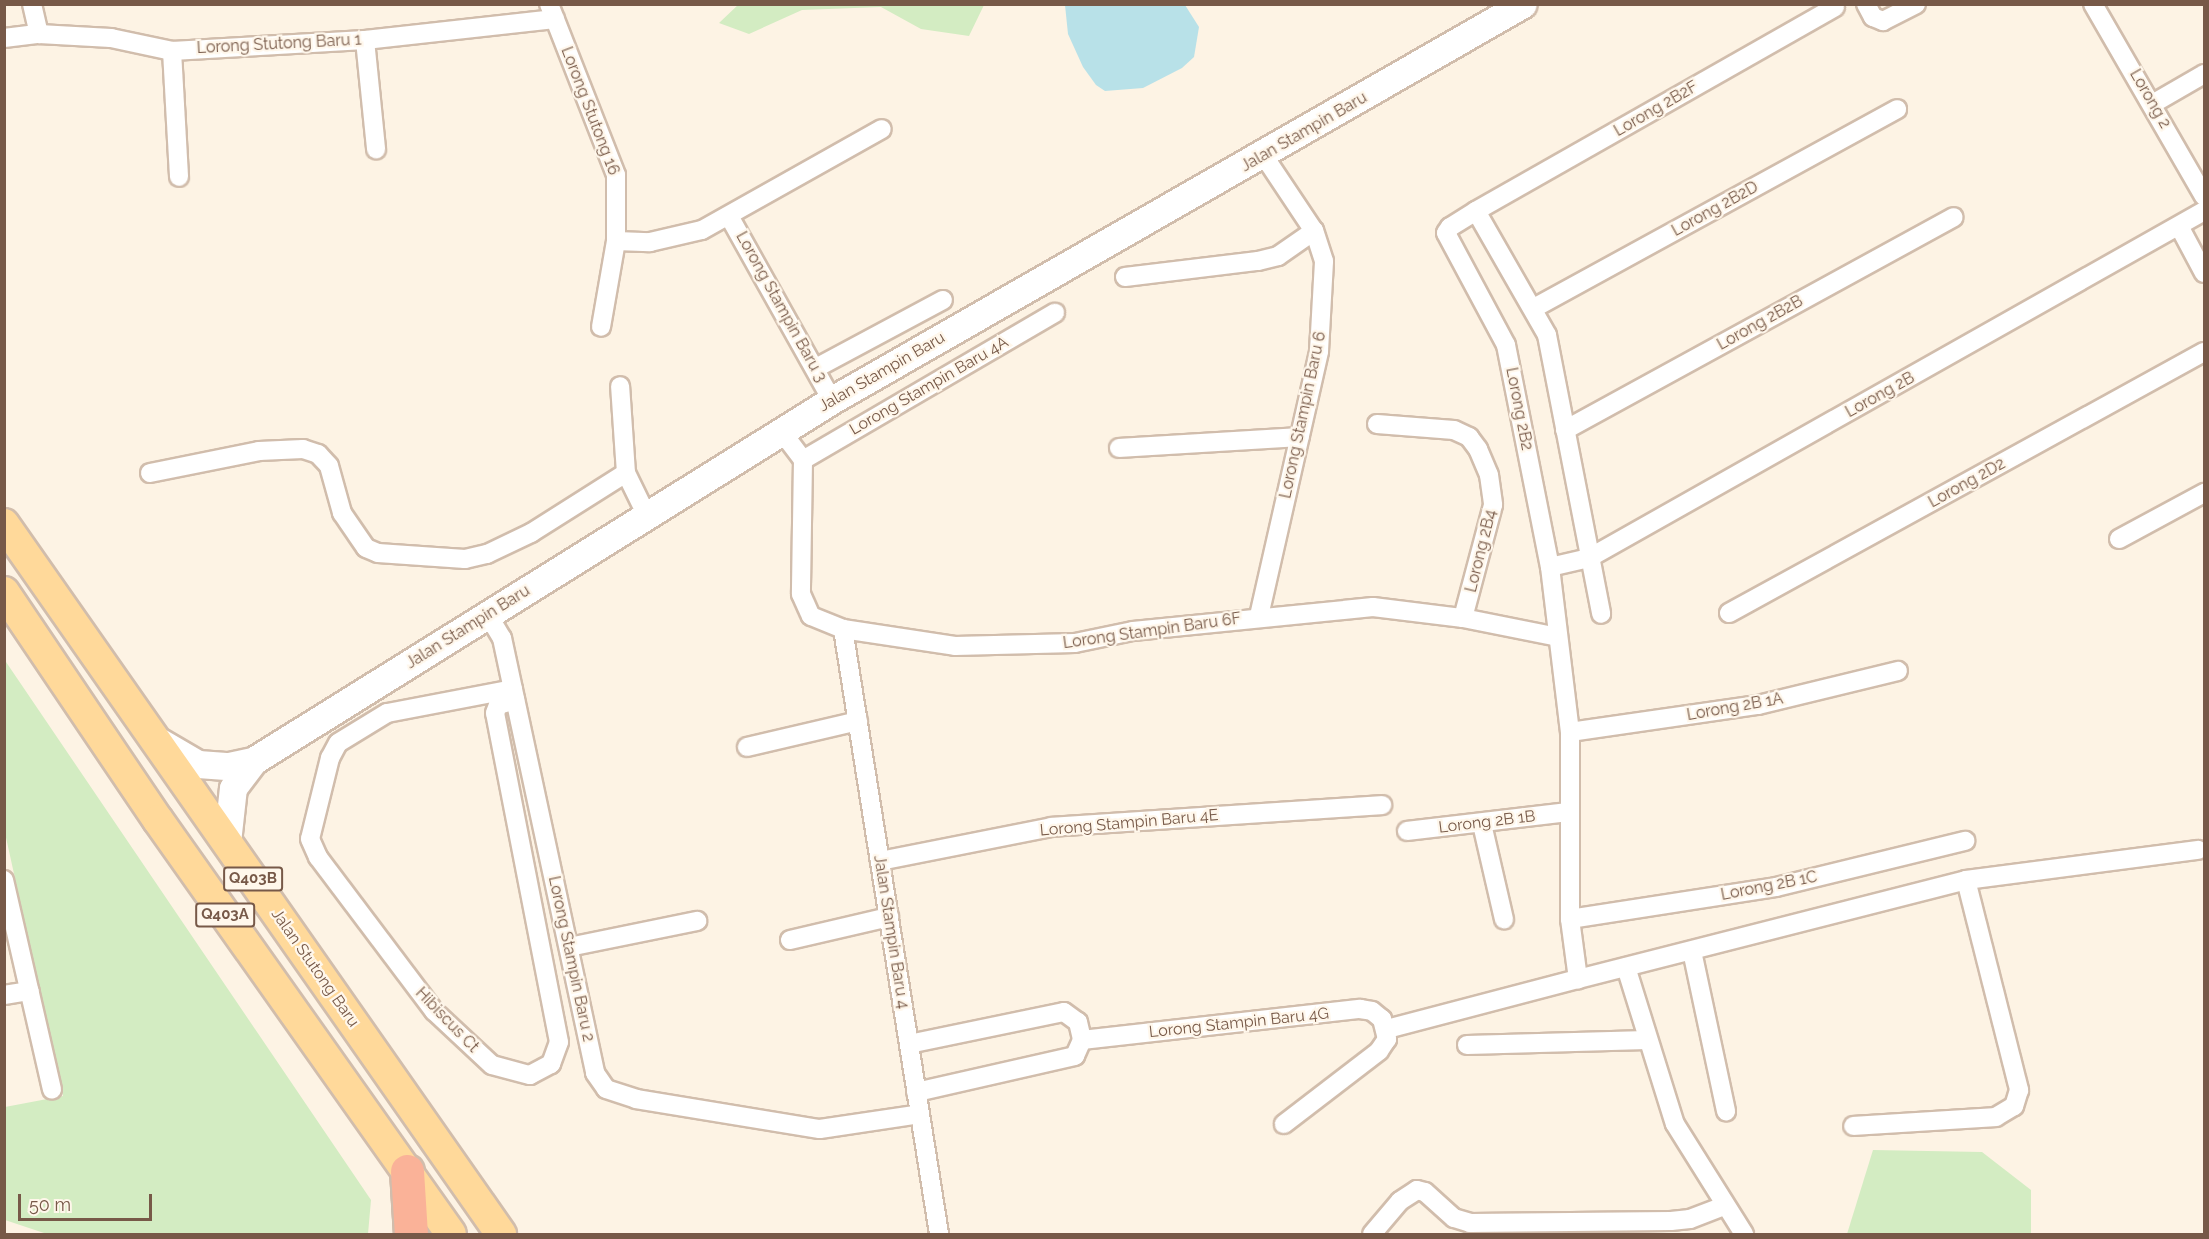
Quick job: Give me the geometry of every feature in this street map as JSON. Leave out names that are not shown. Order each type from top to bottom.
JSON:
[{"type":"highway","points":[[407,1171],[411,1234]]},
{"type":"main road","name":"Jalan Stutong Baru","points":[[4,524],[160,742],[227,842],[501,1234]]},
{"type":"main road","name":"Q403A","points":[[8,601],[158,820],[451,1234]]},
{"type":"street","points":[[32,4],[39,34]]},
{"type":"street","name":"Jalan Stampin Baru","points":[[160,742],[198,764],[229,766],[253,761],[832,400],[1264,156],[1523,4]]},
{"type":"street","points":[[1866,4],[1873,17],[1883,21],[1916,4]]},
{"type":"street","name":"Lorong 2","points":[[2093,4],[2154,103],[2205,196]]},
{"type":"street","name":"Lorong 2B2F","points":[[1476,211],[1835,7]]},
{"type":"street","name":"Lorong Stutong Baru 1","points":[[4,38],[39,34],[111,38],[172,51],[365,40],[552,12]]},
{"type":"street","name":"Lorong Stutong 16","points":[[552,12],[616,175],[615,241],[601,327]]},
{"type":"street","points":[[365,40],[376,149]]},
{"type":"street","points":[[172,51],[179,177]]},
{"type":"street","points":[[2154,103],[2205,74]]},
{"type":"street","name":"Lorong 2B2D","points":[[1534,309],[1897,109]]},
{"type":"street","points":[[615,241],[679,237],[729,216],[882,129]]},
{"type":"street","name":"Lorong Stampin Baru 6","points":[[1259,616],[1319,351],[1324,307],[1324,261],[1314,231],[1264,156]]},
{"type":"street","points":[[1476,211],[1547,335],[1601,614]]},
{"type":"street","name":"Lorong 2B2","points":[[1476,211],[1449,226],[1446,234],[1506,345],[1550,567],[1570,732],[1568,812],[1570,919],[1578,979]]},
{"type":"street","name":"Lorong 2B","points":[[1550,567],[1589,558],[2205,211]]},
{"type":"street","name":"Lorong Stampin Baru 3","points":[[729,216],[832,400]]},
{"type":"street","name":"Lorong 2B2B","points":[[1565,430],[1954,217]]},
{"type":"street","points":[[2179,226],[2205,273]]},
{"type":"street","points":[[1125,277],[1258,261],[1278,256],[1314,231]]},
{"type":"street","points":[[816,368],[942,300]]},
{"type":"street","name":"Lorong Stampin Baru 4A","points":[[803,460],[1055,313]]},
{"type":"street","name":"Lorong 2D2","points":[[1729,613],[2205,352]]},
{"type":"street","points":[[620,386],[626,473],[646,514]]},
{"type":"street","name":"Lorong 2B4","points":[[1377,424],[1454,430],[1469,437],[1478,449],[1489,475],[1493,505],[1463,618]]},
{"type":"street","points":[[782,432],[803,460]]},
{"type":"street","points":[[1119,448],[1300,437]]},
{"type":"street","points":[[150,473],[259,451],[303,449],[318,453],[329,466],[342,513],[366,548],[378,554],[444,560],[487,554],[522,538],[626,473]]},
{"type":"street","name":"Lorong Stampin Baru 6F","points":[[803,460],[801,594],[812,616],[843,629],[955,646],[1075,643],[1133,631],[1259,616],[1373,607],[1463,618],[1558,637]]},
{"type":"street","points":[[2120,539],[2205,493]]},
{"type":"street","name":"Lorong Stampin Baru 2","points":[[488,615],[502,638],[595,1073],[606,1089],[636,1099],[820,1129],[920,1114]]},
{"type":"street","name":"Jalan Stampin Baru 4","points":[[843,629],[939,1234]]},
{"type":"street","name":"Lorong 2B 1A","points":[[1570,732],[1758,705],[1898,671]]},
{"type":"street","name":"Hibiscus Ct","points":[[514,695],[495,712],[559,1042],[551,1064],[530,1075],[492,1065],[434,1011],[318,858],[310,839],[330,758],[338,743],[387,713],[514,695]]},
{"type":"street","points":[[747,747],[858,721]]},
{"type":"street","name":"Jalan Stampin Baru","points":[[227,842],[233,788],[253,761]]},
{"type":"street","name":"Lorong Stampin Baru 4E","points":[[880,861],[1051,827],[1382,805]]},
{"type":"street","name":"Lorong 2B 1B","points":[[1407,831],[1482,824],[1568,812]]},
{"type":"street","points":[[1482,824],[1504,919]]},
{"type":"street","name":"Lorong 2B 1C","points":[[1570,919],[1776,887],[1965,841]]},
{"type":"street","points":[[1284,1124],[1379,1051],[1388,1039],[1387,1029],[1966,880],[2198,850]]},
{"type":"street","points":[[4,880],[52,1090]]},
{"type":"street","points":[[1853,1126],[1995,1117],[2014,1106],[2019,1090],[1966,880]]},
{"type":"street","points":[[790,939],[889,917]]},
{"type":"street","points":[[568,947],[697,921]]},
{"type":"street","points":[[1692,951],[1726,1111]]},
{"type":"street","points":[[1626,967],[1675,1124],[1724,1206],[1744,1234]]},
{"type":"street","points":[[4,995],[30,991]]},
{"type":"street","name":"Lorong Stampin Baru 4G","points":[[1082,1040],[1360,1009],[1372,1011],[1387,1029]]},
{"type":"street","points":[[909,1044],[1064,1012],[1078,1022],[1082,1040],[1075,1056],[916,1092]]},
{"type":"street","points":[[1467,1046],[1647,1040]]},
{"type":"street","points":[[1372,1234],[1400,1201],[1417,1190],[1425,1192],[1454,1218],[1470,1222],[1671,1221],[1690,1219],[1724,1206]]},
{"type":"green space","points":[[739,4],[984,5],[969,36],[921,29],[881,7],[802,10],[749,34],[719,23]]},
{"type":"green space","points":[[4,659],[371,1200],[368,1234],[47,1234],[5,1220],[5,1107],[63,1096],[5,833]]},
{"type":"green space","points":[[1873,1150],[1982,1152],[2031,1190],[2031,1234],[1847,1234]]},
{"type":"water","points":[[1065,5],[1185,5],[1199,27],[1194,57],[1182,68],[1143,88],[1105,91],[1096,85],[1083,67],[1068,34]]}]
